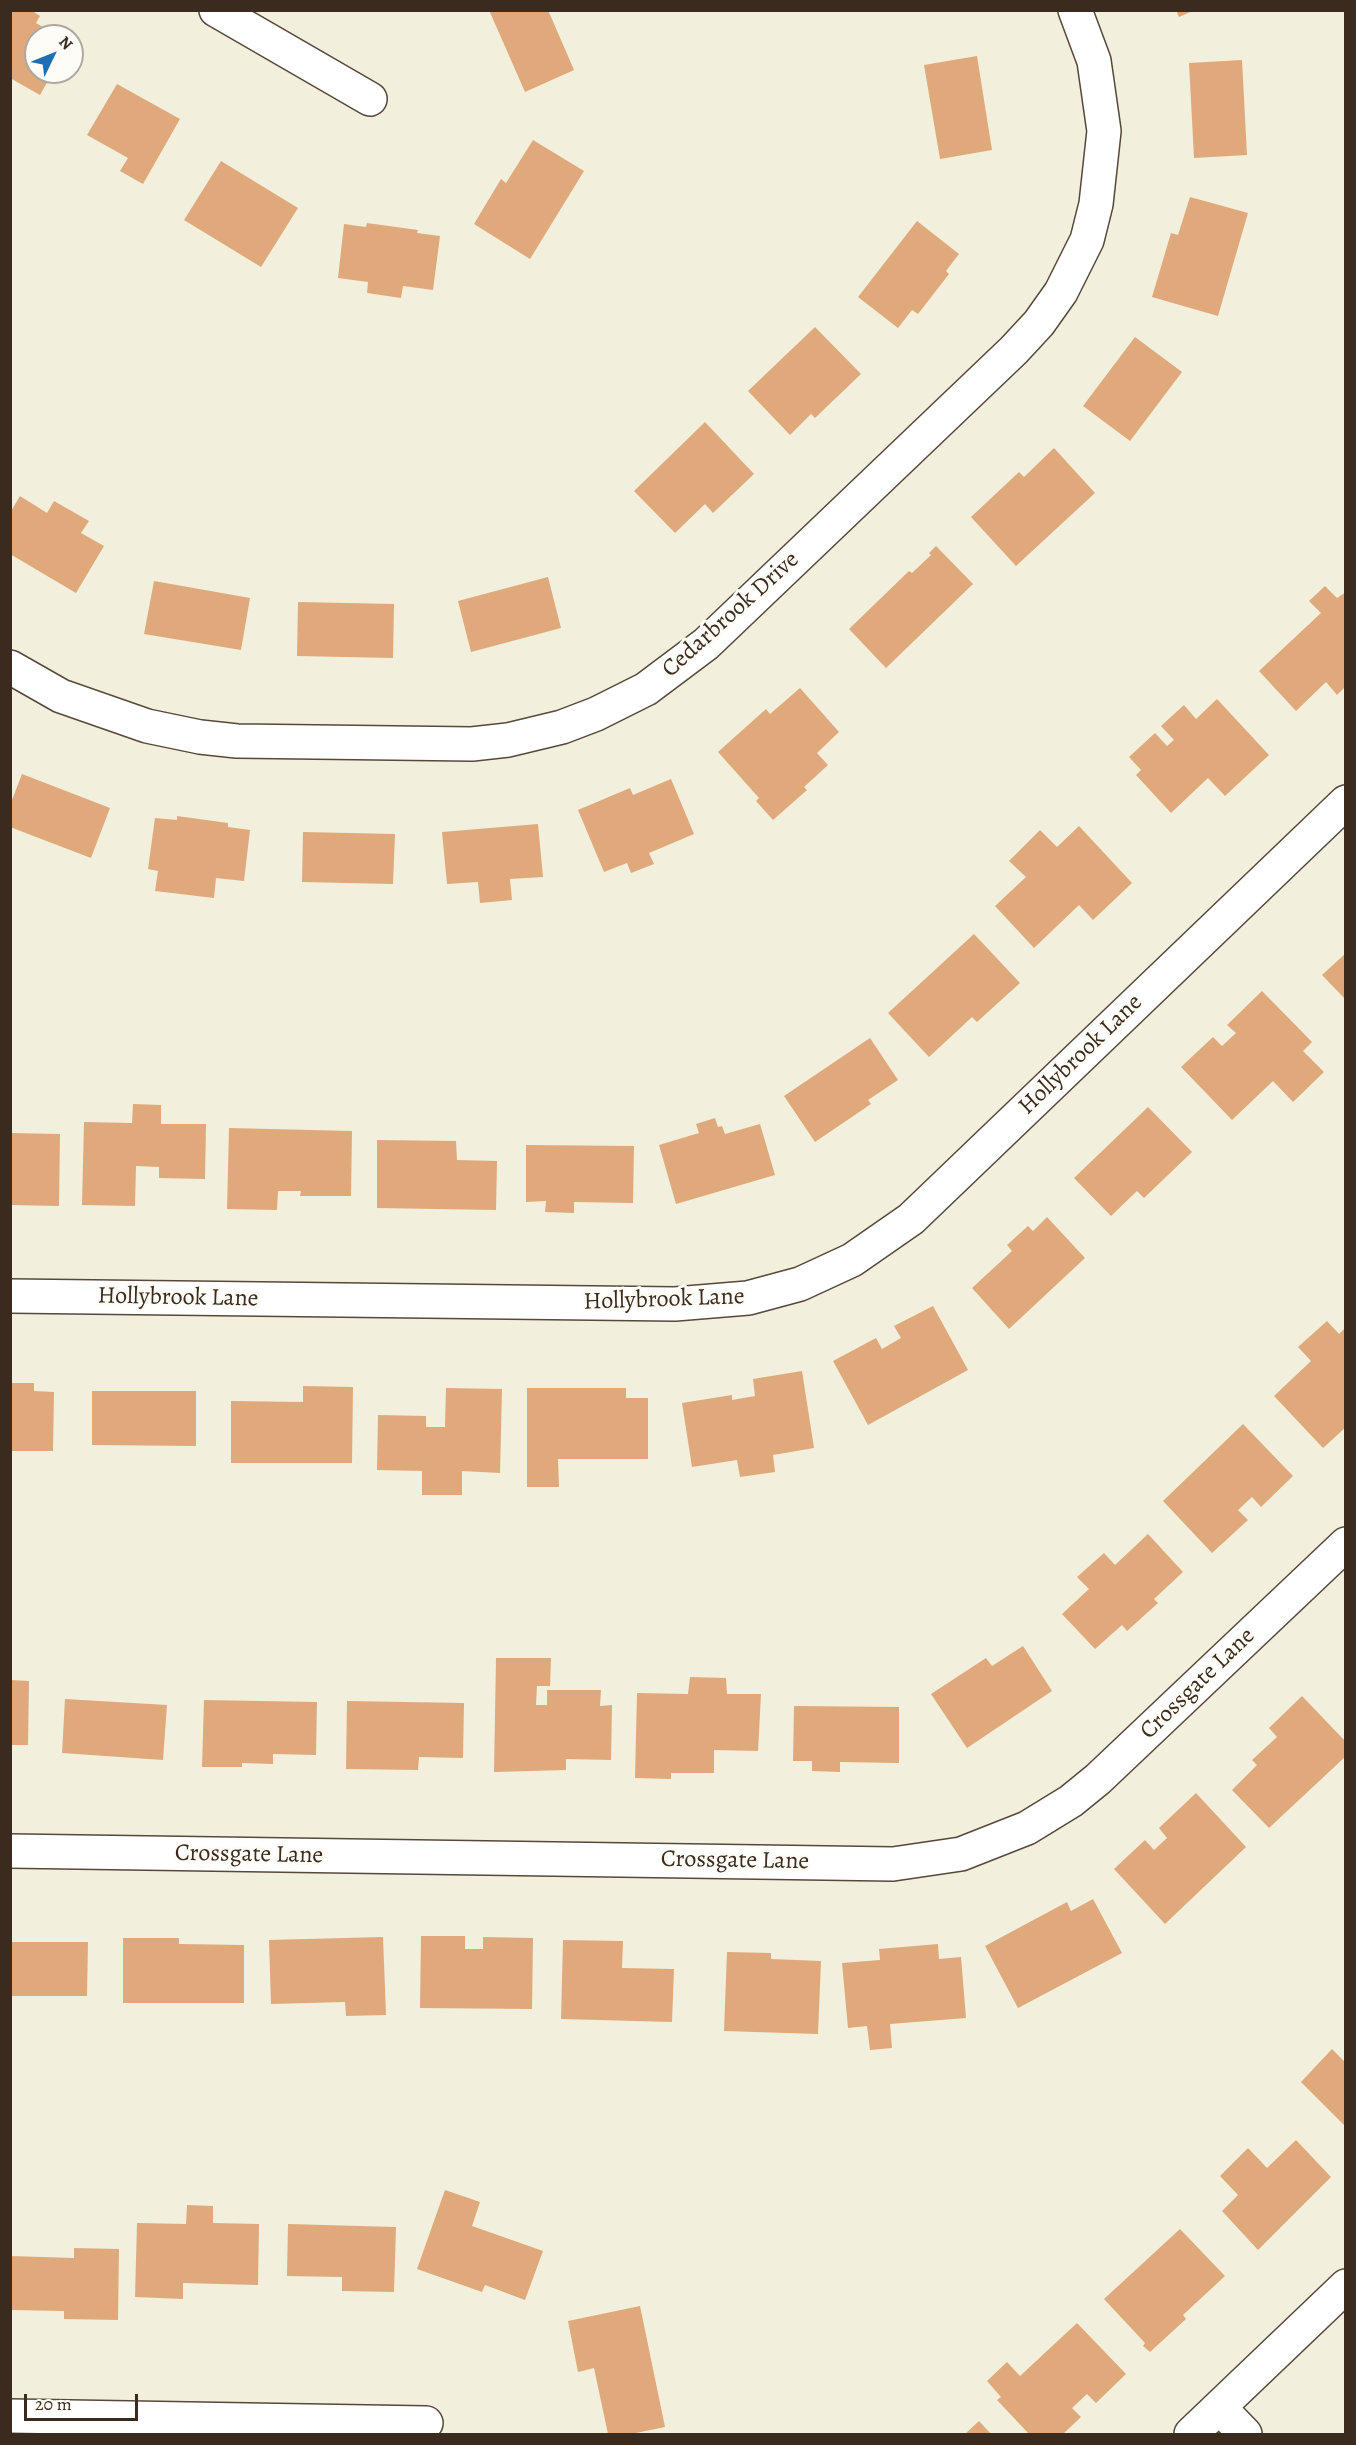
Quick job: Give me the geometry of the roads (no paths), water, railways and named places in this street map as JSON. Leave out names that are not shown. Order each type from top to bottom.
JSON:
[{"type":"street","points":[[216,10],[370,99]]},
{"type":"street","name":"Cedarbrook Drive","points":[[10,667],[61,696],[147,726],[200,737],[237,741],[472,744],[508,740],[579,721],[646,689],[706,644],[1014,350],[1051,307],[1080,257],[1087,240],[1102,167],[1104,131],[1098,79],[1079,19]]},
{"type":"street","name":"Hollybrook Lane","points":[[10,1296],[675,1304],[748,1298],[800,1284],[852,1260],[911,1219],[1346,802]]},
{"type":"street","name":"Crossgate Lane","points":[[10,1851],[893,1864],[962,1854],[1027,1828],[1057,1810],[1089,1786],[1346,1544]]},
{"type":"street","points":[[1191,2434],[1346,2286]]},
{"type":"street","points":[[1220,2408],[1245,2434]]},
{"type":"street","points":[[10,2416],[426,2423]]}]
